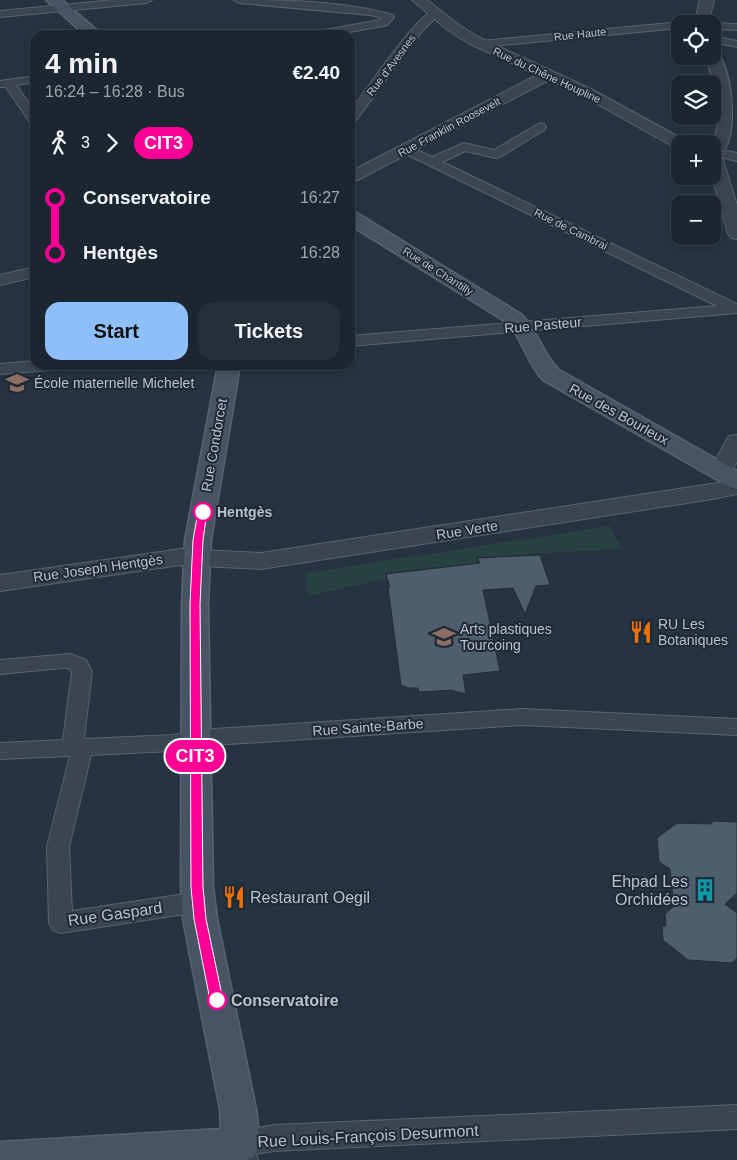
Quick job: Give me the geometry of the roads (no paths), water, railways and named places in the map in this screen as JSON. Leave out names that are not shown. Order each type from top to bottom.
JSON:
[{"type":"main road","points":[[65,4],[89,30]]},
{"type":"main road","points":[[65,4],[101,30]]},
{"type":"main road","name":"Rue de Chantilly","points":[[355,220],[511,316],[523,327]]},
{"type":"main road","name":"Rue des Bourleux","points":[[523,327],[542,367],[551,375],[729,476]]},
{"type":"main road","name":"Rue Condorcet","points":[[197,556],[228,370]]},
{"type":"main road","points":[[197,556],[195,740],[198,902],[203,937],[238,1109],[242,1152]]},
{"type":"main road","name":"Rue Louis-François Desurmont","points":[[0,1160],[212,1149],[242,1152]]},
{"type":"street","points":[[0,14],[65,4],[147,0]]},
{"type":"street","points":[[239,0],[377,14],[389,17],[383,23],[343,30]]},
{"type":"street","name":"Rue du Chêne Houpline","points":[[419,0],[460,33],[586,92],[671,139]]},
{"type":"street","points":[[703,15],[707,0]]},
{"type":"street","name":"Rue d'Avesnes","points":[[355,113],[419,28],[435,13]]},
{"type":"street","name":"Rue Haute","points":[[480,44],[671,26]]},
{"type":"street","points":[[721,26],[737,27]]},
{"type":"street","points":[[721,41],[737,44]]},
{"type":"street","points":[[716,65],[725,92],[725,126],[721,154],[737,234]]},
{"type":"street","name":"Rue Franklin Roosevelt","points":[[355,176],[548,75]]},
{"type":"street","points":[[4,83],[30,80]]},
{"type":"street","points":[[4,83],[30,115]]},
{"type":"street","points":[[433,161],[464,147],[496,154],[540,127]]},
{"type":"street","name":"Rue de Cambrai","points":[[406,149],[737,310]]},
{"type":"street","points":[[0,280],[30,273]]},
{"type":"street","name":"Rue Pasteur","points":[[355,341],[737,310]]},
{"type":"street","points":[[0,369],[30,367]]},
{"type":"street","points":[[729,476],[731,455],[737,441]]},
{"type":"street","name":"Rue Verte","points":[[197,556],[234,561],[261,561],[737,487]]},
{"type":"street","name":"Rue Joseph Hentgès","points":[[0,583],[151,560],[197,556]]},
{"type":"street","points":[[0,667],[62,661],[75,662],[79,665],[82,678],[78,746]]},
{"type":"street","name":"Rue Sainte-Barbe","points":[[0,751],[172,743],[522,717],[737,727]]},
{"type":"street","name":"Rue Gaspard","points":[[78,746],[58,847],[61,923],[198,902]]},
{"type":"street","name":"Rue Louis-François Desurmont","points":[[242,1152],[274,1138],[737,1117]]},
{"type":"place","name":"École maternelle Michelet","points":[[17,383]]},
{"type":"place","name":"Hentgès","points":[[203,512]]},
{"type":"place","name":"RU Les Botaniques","points":[[641,632]]},
{"type":"place","name":"Arts plastiques Tourcoing","points":[[444,637]]},
{"type":"place","name":"Ehpad Les Orchidées","points":[[705,890]]},
{"type":"place","name":"Restaurant Oegil","points":[[234,897]]},
{"type":"place","name":"Conservatoire","points":[[217,1000]]}]
